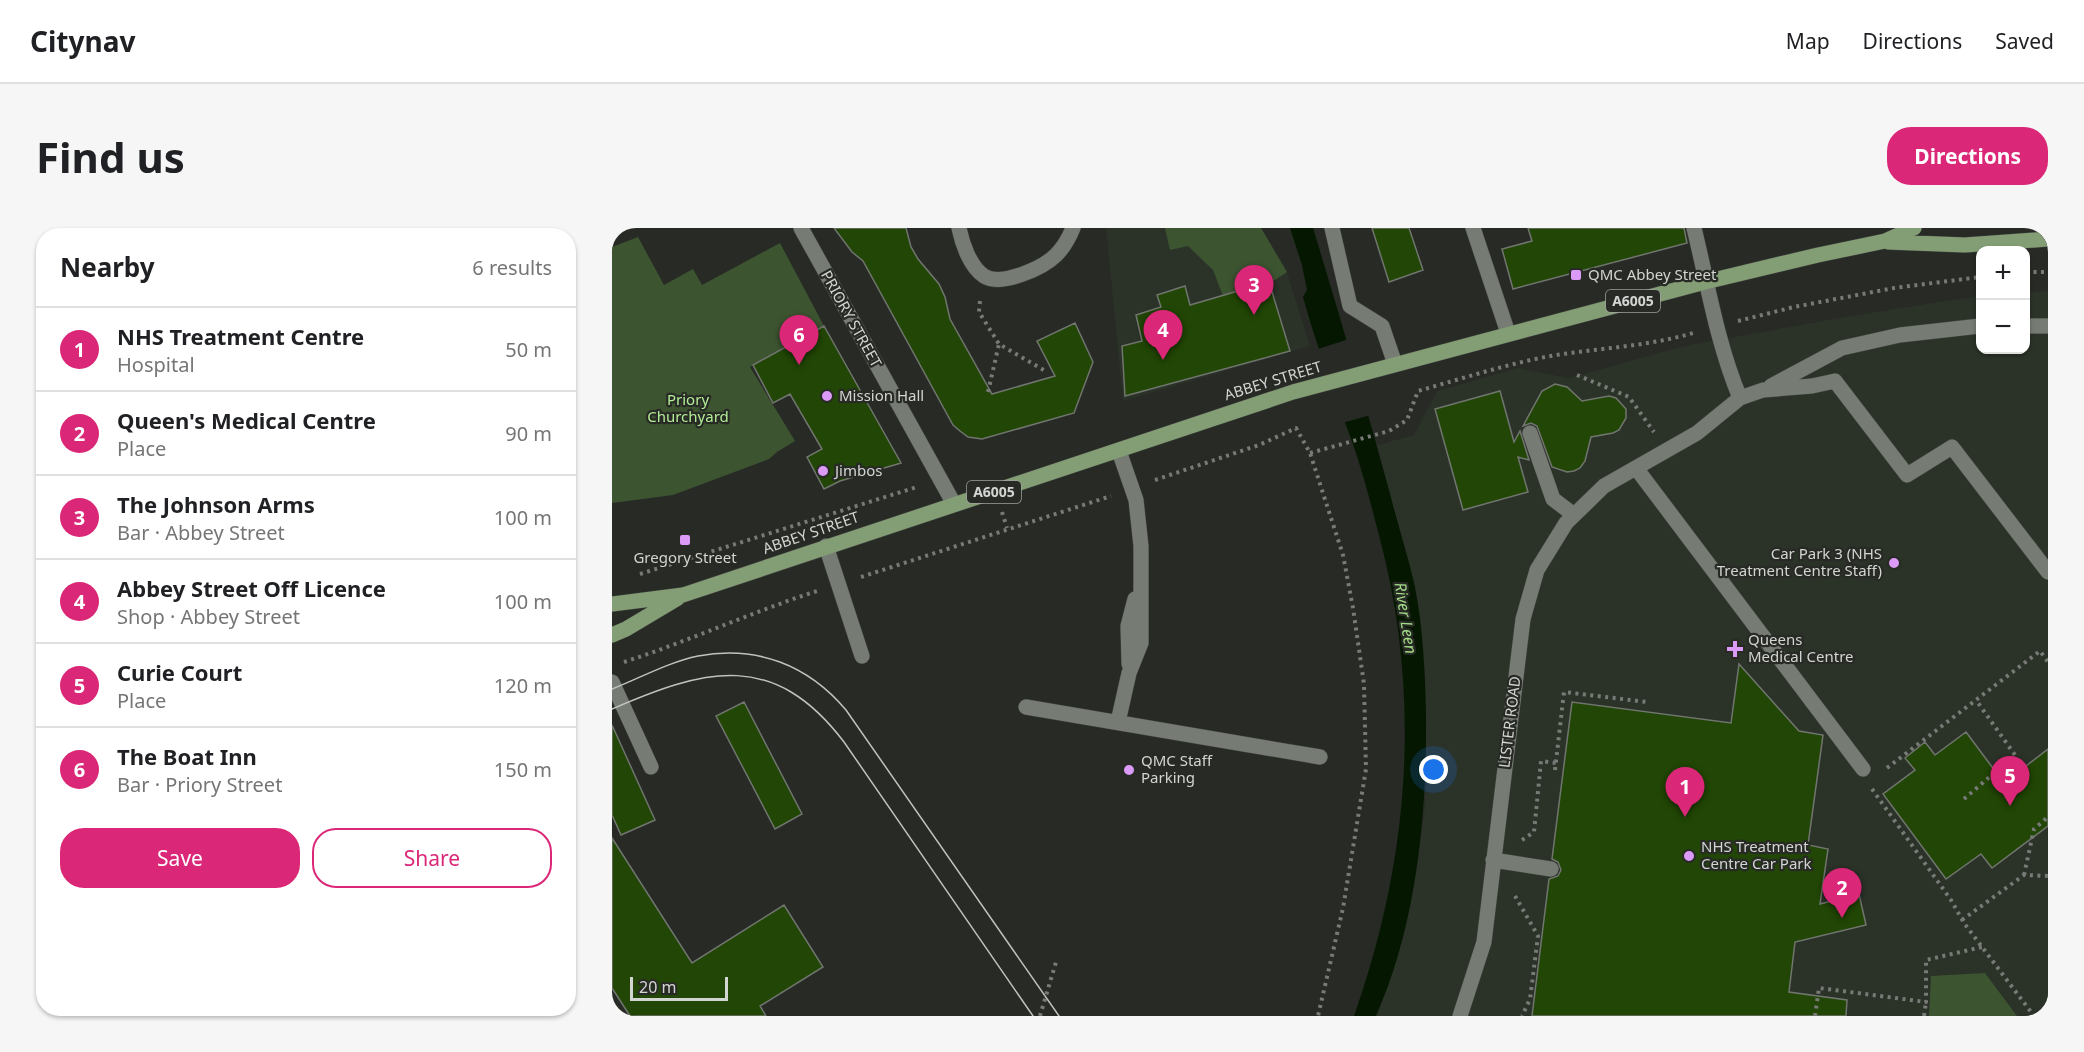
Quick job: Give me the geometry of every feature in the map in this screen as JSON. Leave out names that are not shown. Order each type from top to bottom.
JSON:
[{"type":"main road","name":"ABBEY STREET","points":[[1885,242],[1914,228]]},
{"type":"main road","name":"ABBEY STREET","points":[[612,604],[683,595],[1306,388],[1706,282],[1818,255],[1885,242],[1965,245],[2048,238]]},
{"type":"main road","name":"ABBEY STREET","points":[[612,635],[683,595]]},
{"type":"street","name":"PRIORY STREET","points":[[801,228],[954,504]]},
{"type":"street","points":[[959,228],[963,244],[979,272],[993,280],[1001,280],[1031,271],[1054,257],[1069,240],[1073,228]]},
{"type":"street","points":[[1332,228],[1350,306],[1383,326],[1389,365]]},
{"type":"street","points":[[1473,228],[1508,333]]},
{"type":"street","points":[[1694,228],[1716,327],[1740,398]]},
{"type":"street","points":[[1763,390],[1842,348],[1900,334],[1976,326]]},
{"type":"street","points":[[2030,326],[2048,326]]},
{"type":"street","points":[[1763,390],[1812,387],[1835,381],[1907,475],[1952,447],[2048,572]]},
{"type":"street","name":"LISTER ROAD","points":[[1460,1016],[1484,942],[1523,619],[1537,570],[1566,523],[1604,486],[1697,433],[1740,398],[1763,390]]},
{"type":"street","points":[[1530,433],[1553,499],[1575,515]]},
{"type":"street","points":[[1118,722],[1129,673],[1128,626],[1141,572],[1141,546],[1133,488],[1119,450]]},
{"type":"street","points":[[1636,468],[1863,768]]},
{"type":"street","points":[[826,546],[862,656]]},
{"type":"street","points":[[612,682],[651,767]]},
{"type":"street","points":[[1026,707],[1320,757]]},
{"type":"street","points":[[1493,860],[1551,869]]},
{"type":"path","points":[[2030,272],[2048,272]]},
{"type":"path","points":[[984,276],[979,312],[999,344],[1047,372]]},
{"type":"path","points":[[1310,453],[1389,431],[1407,420],[1418,391],[1514,364],[1557,355],[1630,346],[1689,335],[1794,308],[1894,288],[1976,278]]},
{"type":"path","points":[[988,392],[999,344]]},
{"type":"path","points":[[1577,375],[1629,398],[1656,434]]},
{"type":"path","points":[[622,663],[663,650],[775,605],[1133,488],[1259,445],[1296,428],[1310,453],[1343,555],[1364,684],[1366,769],[1343,908],[1318,1016]]},
{"type":"path","points":[[634,576],[941,480]]},
{"type":"path","points":[[1886,769],[2040,651],[2048,662]]},
{"type":"path","points":[[1555,770],[1564,692],[1647,702]]},
{"type":"path","points":[[1964,799],[2015,755],[1976,699]]},
{"type":"path","points":[[1522,1016],[1530,999],[1538,936],[1493,860],[1534,832],[1540,761],[1556,763]]},
{"type":"path","points":[[1868,784],[1951,900],[1962,920],[2034,1016]]},
{"type":"path","points":[[2024,875],[2034,829],[2048,817]]},
{"type":"path","points":[[1962,920],[2024,875],[2048,876]]},
{"type":"path","points":[[1924,1016],[1926,960],[1982,947]]},
{"type":"path","points":[[1040,1016],[1056,962]]},
{"type":"path","points":[[1815,1016],[1819,988],[1926,1002]]},
{"type":"shaded area","points":[[1106,228],[1261,228],[1287,272],[1310,346],[1123,401]]},
{"type":"shaded area","name":"Queens Medical Centre","points":[[2048,291],[2048,1016],[1376,1016],[1395,964],[1416,872],[1425,807],[1426,738],[1425,674],[1414,587],[1377,445],[1414,435],[1437,391],[1518,368],[1569,378],[1684,346],[1951,300],[1976,297],[1976,354],[2030,354],[2030,292]]},
{"type":"green space","points":[[1165,228],[1261,228],[1287,272],[1275,280],[1223,296],[1213,270],[1188,246],[1170,250]]},
{"type":"green space","name":"Priory Churchyard","points":[[638,237],[664,285],[693,269],[702,285],[780,243],[824,326],[750,367],[795,441],[769,459],[673,495],[612,503],[612,247]]},
{"type":"green space","points":[[1985,973],[2017,1016],[1929,1016],[1931,976]]},
{"type":"water","name":"River Leen","points":[[1290,228],[1313,228],[1409,564],[1418,602],[1422,634],[1426,751],[1417,868],[1401,944],[1376,1016],[1354,1016],[1373,958],[1387,899],[1397,839],[1403,779],[1405,719],[1401,659],[1393,599],[1380,539],[1358,458],[1308,316],[1303,297],[1307,290],[1302,265]]},
{"type":"pier","points":[[1349,339],[1371,415],[1342,423],[1315,350]]},
{"type":"building","points":[[834,228],[906,228],[911,247],[939,284],[945,297],[950,319],[992,394],[1055,376],[1037,341],[1075,323],[1093,362],[1074,413],[982,439],[968,437],[960,431],[953,425],[863,261],[852,252]]},
{"type":"building","points":[[1372,228],[1409,228],[1423,270],[1389,282]]},
{"type":"building","points":[[1528,228],[1684,228],[1687,243],[1513,289],[1502,249],[1532,241]]},
{"type":"building","points":[[1269,282],[1290,351],[1125,396],[1122,346],[1142,341],[1136,315],[1161,307],[1157,295],[1185,286],[1190,305]]},
{"type":"building","points":[[824,326],[901,463],[840,481],[824,489],[807,457],[822,449],[790,394],[773,403],[753,365]]},
{"type":"building","points":[[1555,384],[1567,387],[1582,401],[1609,396],[1616,398],[1626,409],[1626,418],[1619,430],[1591,437],[1585,461],[1580,468],[1574,471],[1567,472],[1552,467],[1537,426],[1531,423],[1523,426],[1542,391]]},
{"type":"building","points":[[1500,391],[1514,442],[1520,431],[1529,460],[1518,457],[1528,492],[1463,510],[1435,409]]},
{"type":"building","name":"NHS Treatment Centre Car Park","points":[[1739,664],[1799,731],[1823,735],[1808,845],[1828,849],[1820,904],[1859,894],[1866,925],[1795,942],[1789,992],[1847,1000],[1846,1016],[1532,1016],[1549,879],[1558,876],[1561,870],[1558,862],[1552,859],[1572,702],[1731,723]]},
{"type":"building","points":[[744,702],[802,814],[775,829],[716,716]]},
{"type":"building","points":[[612,725],[655,820],[621,835],[612,815]]},
{"type":"building","points":[[1966,732],[2004,783],[2048,749],[2048,826],[1992,868],[1981,854],[1946,879],[1883,794],[1915,770],[1905,758],[1925,742],[1935,755]]},
{"type":"building","points":[[612,838],[692,963],[784,905],[823,967],[760,1006],[766,1016],[630,1016],[612,988]]},
{"type":"tram line","points":[[612,689],[676,662],[720,653],[761,656],[798,670],[815,681],[846,710],[1059,1016]]},
{"type":"tram line","points":[[612,709],[678,684],[708,677],[737,676],[765,680],[791,692],[818,712],[844,742],[1033,1016]]},
{"type":"place","name":"QMC Abbey Street","points":[[1576,275]]},
{"type":"place","name":"The Johnson Arms","points":[[1254,315]]},
{"type":"place","name":"Abbey Street Off Licence","points":[[1163,360]]},
{"type":"place","name":"The Boat Inn","points":[[799,365]]},
{"type":"place","name":"Mission Hall","points":[[827,396]]},
{"type":"place","name":"Jimbos","points":[[823,471]]},
{"type":"place","name":"Gregory Street","points":[[685,540]]},
{"type":"place","name":"Car Park 3 (NHS Treatment Centre Staff)","points":[[1894,563]]},
{"type":"place","name":"Queens Medical Centre","points":[[1735,649]]},
{"type":"place","name":"QMC Staff Parking","points":[[1129,770]]},
{"type":"place","name":"Curie Court","points":[[2010,806]]},
{"type":"place","name":"NHS Treatment Centre","points":[[1685,817]]},
{"type":"place","name":"NHS Treatment Centre Car Park","points":[[1689,856]]},
{"type":"place","name":"Queen's Medical Centre","points":[[1842,918]]}]
